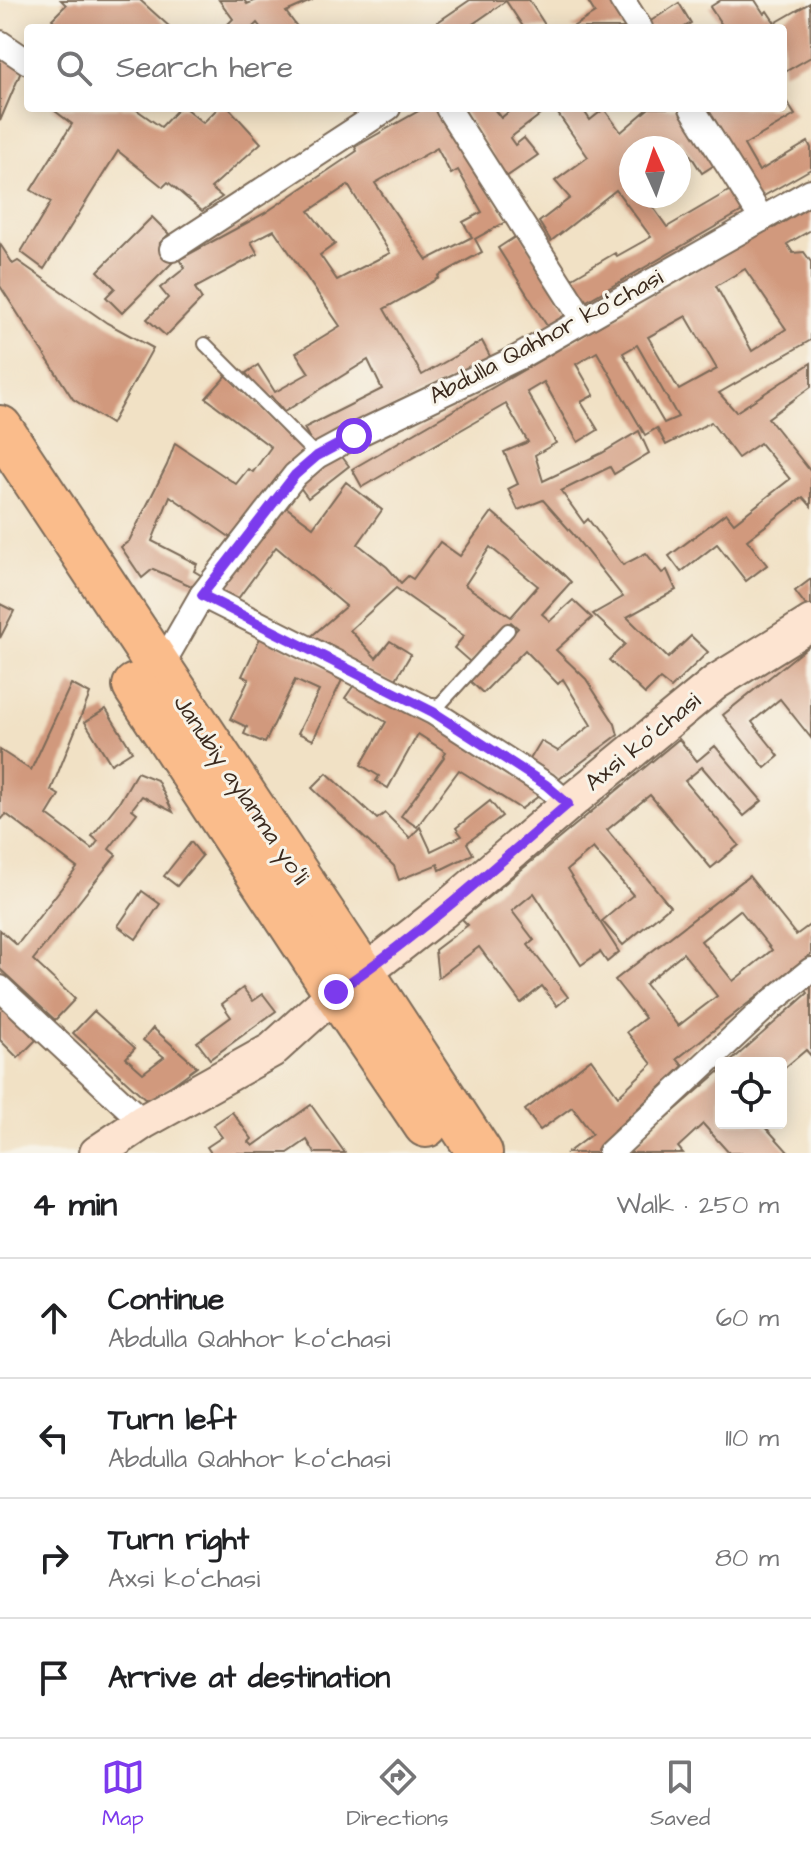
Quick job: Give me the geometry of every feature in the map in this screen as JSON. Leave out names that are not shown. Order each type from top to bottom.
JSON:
[{"type":"highway","name":"Janubiy aylanma yoʻli","points":[[0,428],[160,668],[349,983],[445,1153]]},
{"type":"highway","name":"Janubiy aylanma yoʻli","points":[[0,480],[349,983],[480,1153]]},
{"type":"street","points":[[622,0],[637,24]]},
{"type":"street","points":[[0,43],[24,59]]},
{"type":"street","points":[[172,249],[382,112]]},
{"type":"street","points":[[451,112],[583,320]]},
{"type":"street","points":[[695,112],[762,219]]},
{"type":"street","name":"Abdulla Qahhor koʻchasi","points":[[160,668],[202,595],[295,475],[317,456],[517,358],[811,191]]},
{"type":"street","points":[[202,595],[433,712],[546,785],[568,804]]},
{"type":"street","name":"Axsi koʻchasi","points":[[97,1153],[143,1122],[272,1050],[349,983],[442,912],[716,682],[811,623]]},
{"type":"street","points":[[610,1153],[771,1002],[811,970]]},
{"type":"street","points":[[0,988],[143,1122]]},
{"type":"lane","points":[[205,344],[317,456]]},
{"type":"lane","points":[[433,712],[508,630]]},
{"type":"building","points":[[61,0],[140,0],[167,24],[51,24],[52,19],[66,5]]},
{"type":"building","points":[[219,0],[244,0],[247,4],[257,0],[313,0],[286,12],[295,24],[228,24],[233,19]]},
{"type":"building","points":[[470,0],[529,0],[544,24],[521,24],[506,1],[473,24],[435,24]]},
{"type":"building","points":[[587,0],[618,0],[633,24],[577,24],[595,13]]},
{"type":"building","points":[[721,0],[755,0],[775,23],[810,3],[811,57],[787,71],[787,24],[721,24],[710,7]]},
{"type":"building","points":[[679,3],[691,23],[689,24],[646,24]]},
{"type":"building","points":[[0,58],[23,67],[0,121]]},
{"type":"building","points":[[787,102],[795,115],[744,145],[759,171],[808,142],[811,169],[755,201],[701,112],[787,112]]},
{"type":"building","points":[[56,112],[140,112],[161,127],[175,112],[190,112],[203,123],[214,112],[233,112],[261,143],[211,188],[222,197],[202,211],[168,182],[163,187],[118,151],[44,269],[21,252],[51,202],[31,190],[72,124]]},
{"type":"building","points":[[417,112],[444,112],[507,221],[475,239],[482,252],[384,309],[422,375],[482,341],[492,360],[314,447],[304,428],[382,389],[368,360],[284,412],[271,396],[265,400],[246,373],[258,365],[275,392],[309,373],[296,353],[340,326],[274,230],[251,242],[258,254],[195,288],[202,299],[166,336],[147,319],[168,298],[160,288],[185,268],[180,259],[265,213],[357,151],[355,147]],"holes":[[[437,148],[451,174],[458,170],[482,212],[463,222],[472,237],[427,260],[375,183]],[[348,185],[390,253],[337,280],[320,255],[335,244],[309,211]]]},
{"type":"building","points":[[465,112],[496,112],[501,118],[508,112],[544,112],[510,138],[515,145],[524,138],[538,155],[506,177]]},
{"type":"building","points":[[557,112],[585,112],[590,120],[600,112],[606,112],[621,132],[644,112],[686,112],[719,162],[702,173],[691,156],[691,136],[619,136],[619,194],[616,190],[551,241],[539,222],[570,198],[555,181],[588,157]]},
{"type":"building","points":[[732,189],[744,210],[585,302],[571,279],[615,253],[617,256],[651,237],[629,208],[654,208],[667,227]]},
{"type":"building","points":[[811,206],[811,230],[787,244],[793,253],[804,252],[811,262],[811,340],[719,393],[736,412],[811,363],[811,387],[768,418],[811,472],[811,506],[803,497],[747,540],[767,565],[746,581],[717,544],[681,572],[669,556],[726,513],[734,523],[790,479],[760,443],[738,458],[711,422],[666,445],[657,428],[645,435],[597,352],[576,364],[594,395],[581,402],[598,430],[578,442],[544,382],[527,392],[556,443],[535,455],[543,481],[602,453],[639,431],[649,453],[614,474],[610,467],[561,491],[584,523],[588,519],[623,565],[646,553],[662,573],[667,570],[676,590],[627,617],[668,658],[691,636],[708,652],[671,688],[660,679],[645,694],[609,660],[625,644],[593,614],[623,597],[543,500],[518,510],[508,489],[518,484],[504,452],[528,442],[506,404],[362,487],[352,469],[771,225],[774,228]],"holes":[[[745,269],[786,329],[752,351],[716,286]],[[686,316],[717,369],[679,390],[648,337]],[[637,345],[678,417],[664,423],[623,353]]]},
{"type":"building","points":[[152,217],[169,234],[160,243],[176,259],[122,313],[106,297],[115,288],[98,271]]},
{"type":"building","points":[[521,233],[570,312],[547,326],[498,248]]},
{"type":"building","points":[[0,244],[13,264],[18,261],[107,323],[153,348],[111,424],[73,399],[0,286]]},
{"type":"building","points":[[227,375],[307,451],[234,540],[170,496],[152,541],[197,564],[194,571],[204,577],[196,588],[153,569],[142,578],[121,547],[129,541],[175,443],[236,484],[248,469],[253,472],[271,447],[206,398]]},
{"type":"building","points":[[337,450],[349,466],[308,498],[296,482]]},
{"type":"building","points":[[346,482],[382,510],[358,544],[387,567],[401,583],[408,576],[413,579],[440,542],[460,556],[492,512],[571,582],[542,614],[550,621],[573,600],[592,618],[556,650],[586,679],[615,724],[618,735],[559,779],[529,761],[541,741],[558,751],[591,725],[563,679],[558,684],[525,650],[483,693],[470,681],[518,628],[511,622],[470,662],[454,648],[464,636],[396,588],[350,630],[376,658],[390,641],[411,654],[393,684],[307,640],[346,606],[276,547],[234,604],[214,590],[279,502],[313,527]],"holes":[[[490,547],[538,586],[511,617],[465,585]]]},
{"type":"building","points":[[811,579],[811,612],[795,591]]},
{"type":"building","points":[[0,604],[14,611],[0,638]]},
{"type":"building","points":[[261,636],[344,676],[313,740],[298,733],[319,691],[295,680],[265,743],[244,734],[247,727],[230,719],[249,679],[242,676]]},
{"type":"building","points":[[811,644],[811,738],[780,699],[752,722],[779,756],[765,768],[723,715]]},
{"type":"building","points":[[356,682],[415,712],[543,793],[521,809],[459,770],[417,827],[401,816],[446,752],[418,734],[388,788],[376,781],[379,776],[361,765],[386,722],[345,698]]},
{"type":"building","points":[[71,684],[90,694],[51,790],[59,795],[47,815],[92,849],[98,841],[92,836],[120,801],[137,772],[157,780],[173,812],[142,796],[132,809],[137,813],[109,849],[116,855],[33,960],[75,999],[55,1020],[0,969],[0,930],[17,945],[77,868],[6,814],[2,819],[0,817],[0,750],[31,770]]},
{"type":"building","points":[[106,709],[132,751],[111,764],[85,722]]},
{"type":"building","points":[[679,739],[697,761],[715,746],[762,801],[744,816],[702,767],[685,781],[739,845],[711,868],[650,795],[607,830],[670,906],[623,945],[602,921],[633,895],[593,848],[567,870],[619,952],[607,962],[600,952],[581,965],[534,893],[512,911],[534,940],[528,945],[568,997],[557,1006],[542,986],[521,1003],[479,947],[438,978],[435,950],[468,925],[462,919]]},
{"type":"building","points":[[327,773],[377,819],[385,813],[410,838],[420,827],[431,851],[462,836],[456,828],[490,801],[502,816],[467,843],[473,854],[440,870],[438,864],[399,880],[394,866],[312,788]]},
{"type":"building","points":[[191,842],[202,856],[177,886],[164,876]]},
{"type":"building","points":[[749,876],[796,935],[811,924],[811,954],[677,1059],[683,1066],[614,1131],[620,1138],[600,1153],[567,1153],[592,1134],[572,1107],[540,1130],[525,1110],[591,1059],[618,1096],[652,1064],[627,1032],[645,1018],[615,980]],"holes":[[[740,910],[772,950],[733,981],[701,941]],[[683,953],[717,996],[678,1026],[645,984]]]},
{"type":"building","points":[[142,891],[160,904],[136,939],[118,926]]},
{"type":"building","points":[[811,977],[811,1056],[806,1050],[787,1066],[787,1057],[736,1057],[808,993],[802,985]]},
{"type":"building","points":[[243,988],[253,1001],[263,994],[276,1011],[210,1059],[197,1042],[231,1017],[222,1004]]},
{"type":"building","points":[[2,1006],[36,1040],[18,1058],[0,1040]]},
{"type":"building","points":[[94,1011],[135,1048],[126,1058],[143,1073],[164,1057],[143,1040],[153,1028],[197,1067],[149,1102],[73,1033]]},
{"type":"building","points":[[715,1075],[715,1129],[767,1129],[789,1153],[729,1153],[703,1124],[678,1147],[683,1153],[626,1153]]},
{"type":"building","points":[[311,1105],[345,1153],[315,1153],[307,1140],[288,1153],[211,1153],[207,1147],[222,1137],[213,1125],[232,1112],[252,1139],[249,1142],[253,1146]]},
{"type":"route","points":[[336,992],[442,912],[568,804],[546,785],[433,712],[202,595],[295,475],[317,456],[354,436]]}]
